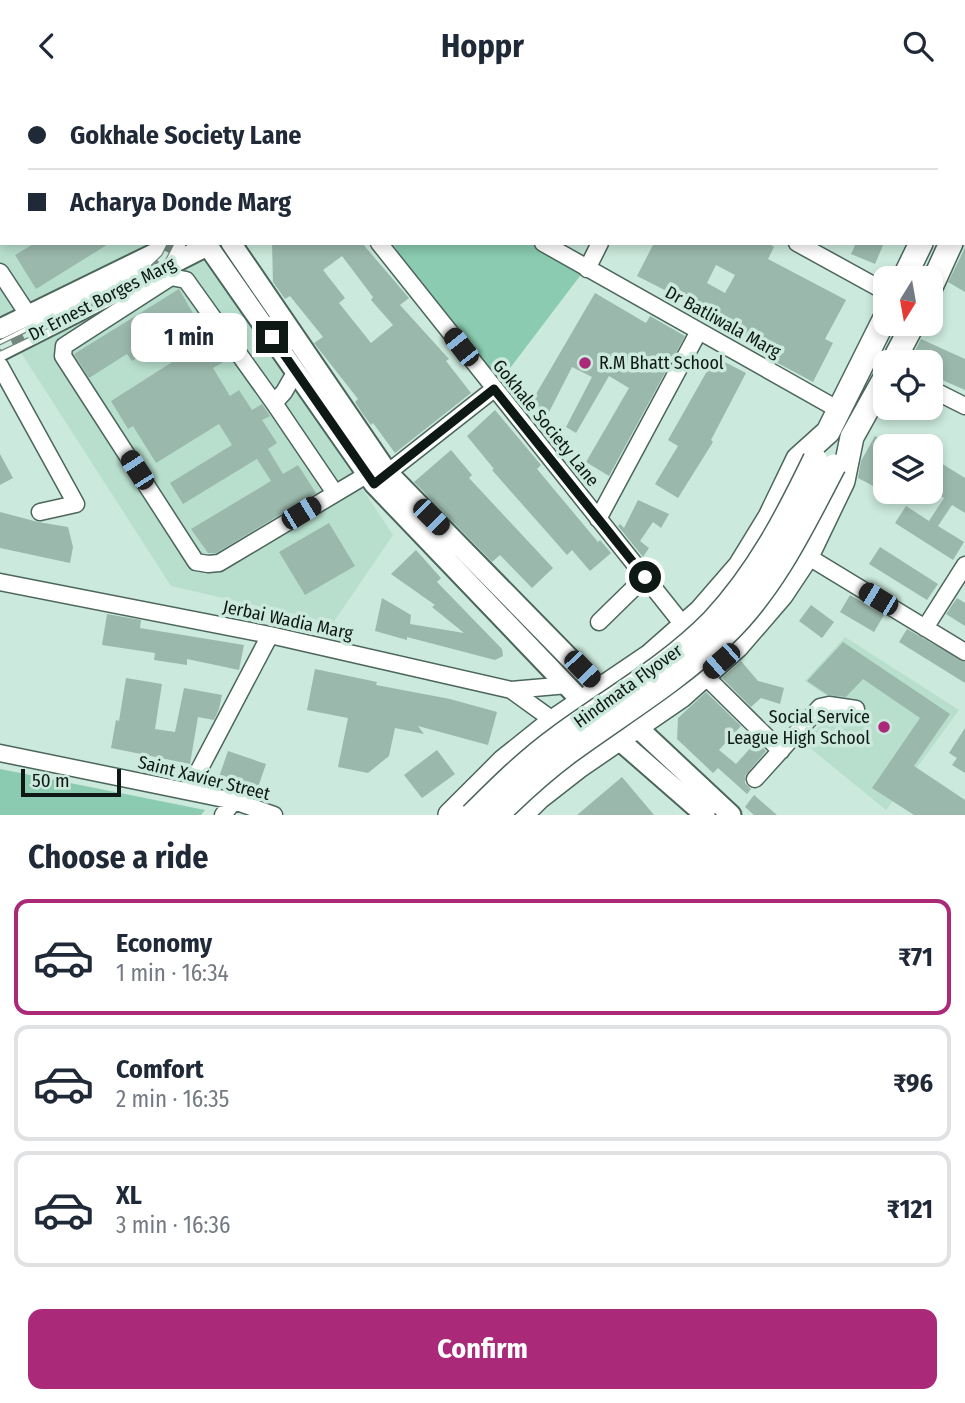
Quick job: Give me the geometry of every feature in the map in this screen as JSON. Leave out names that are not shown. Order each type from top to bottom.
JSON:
[{"type":"highway","points":[[910,266],[920,245]]},
{"type":"highway","points":[[941,266],[950,245]]},
{"type":"highway","name":"Hindmata Flyover","points":[[497,815],[526,786],[569,752],[670,682],[725,634],[767,585],[799,533],[825,463],[828,432],[876,336]]},
{"type":"highway","points":[[521,815],[582,764],[657,712],[704,675],[737,646],[781,595],[807,556],[843,481],[852,437],[873,399]]},
{"type":"highway","points":[[450,815],[504,761],[554,721],[584,692],[650,656],[701,611],[740,566],[770,517],[798,459],[828,432]]},
{"type":"highway","name":"Hindmata Flyover","points":[[472,815],[525,764],[659,668],[712,621],[752,574],[825,463],[852,437]]},
{"type":"highway","points":[[627,670],[657,712]]},
{"type":"main road","name":"Dr Ernest Borges Marg","points":[[0,329],[172,245]]},
{"type":"main road","points":[[232,245],[377,477],[584,692]]},
{"type":"main road","name":"Dr Ernest Borges Marg","points":[[0,351],[210,246]]},
{"type":"main road","points":[[210,246],[296,372],[377,477],[584,692],[718,813]]},
{"type":"street","name":"Gokhale Society Lane","points":[[381,245],[684,626]]},
{"type":"street","name":"Dr Batliwala Marg","points":[[546,245],[839,410]]},
{"type":"street","points":[[587,269],[599,245]]},
{"type":"street","points":[[801,245],[873,285]]},
{"type":"street","points":[[0,272],[29,316]]},
{"type":"street","points":[[335,493],[186,280],[171,277],[64,346],[63,356],[196,562],[208,564],[219,563],[335,493],[377,477],[494,389]]},
{"type":"street","points":[[598,519],[699,331]]},
{"type":"street","points":[[0,366],[76,504],[40,512]]},
{"type":"street","points":[[274,403],[296,372]]},
{"type":"street","points":[[943,396],[965,406]]},
{"type":"street","points":[[807,556],[965,652]]},
{"type":"street","points":[[925,628],[965,565]]},
{"type":"street","points":[[599,622],[645,577]]},
{"type":"street","name":"Jerbai Wadia Marg","points":[[0,582],[270,635],[511,690],[584,692]]},
{"type":"street","points":[[188,791],[270,635]]},
{"type":"street","points":[[704,675],[781,751]]},
{"type":"street","points":[[511,690],[554,721],[582,764]]},
{"type":"street","points":[[755,779],[824,705],[856,709]]},
{"type":"street","name":"Saint Xavier Street","points":[[0,753],[234,801],[274,815]]},
{"type":"street","points":[[223,815],[234,801]]},
{"type":"shaded area","points":[[0,245],[200,245],[393,535],[333,623],[171,586],[0,320]]},
{"type":"shaded area","points":[[393,245],[534,245],[586,268],[495,388]]},
{"type":"shaded area","name":"Social Service League High School","points":[[845,637],[959,710],[886,810],[804,743],[840,705],[805,681]]},
{"type":"shaded area","points":[[0,769],[205,810],[201,815],[0,815]]},
{"type":"building","points":[[32,245],[107,245],[36,289],[15,255]]},
{"type":"building","points":[[272,245],[364,245],[409,298],[400,305],[449,359],[446,361],[471,393],[395,453],[373,423],[371,425],[362,413],[355,402],[358,399],[314,343],[323,337],[290,296],[285,299],[273,282]],"holes":[[[342,256],[373,297],[371,300],[393,325],[371,343],[339,303],[345,298],[323,270]]]},
{"type":"building","points":[[653,245],[771,245],[774,247],[768,259],[846,300],[825,339],[833,343],[813,382],[774,361],[777,355],[702,319],[706,311],[637,276]],"holes":[[[716,265],[735,275],[725,293],[707,283]]]},
{"type":"building","points":[[855,245],[883,245],[875,264],[851,254]]},
{"type":"building","points":[[965,248],[965,292],[948,282]]},
{"type":"building","points":[[179,289],[194,315],[184,321],[188,326],[132,361],[127,354],[89,378],[74,354]]},
{"type":"building","points":[[595,293],[646,323],[650,316],[685,336],[609,476],[586,462],[629,388],[609,376],[576,433],[566,427],[592,377],[572,367],[547,416],[529,406]]},
{"type":"building","points":[[921,339],[965,359],[965,390],[943,380],[943,350],[915,350]]},
{"type":"building","points":[[216,343],[227,360],[213,368],[230,396],[239,390],[252,410],[262,404],[270,416],[262,420],[277,443],[268,449],[283,474],[298,465],[316,493],[216,553],[208,553],[191,529],[271,481],[257,459],[183,504],[170,483],[232,445],[219,424],[156,463],[133,426],[128,429],[111,401],[199,345],[203,351]]},
{"type":"building","points":[[715,357],[746,373],[711,440],[713,442],[678,498],[655,484],[678,446],[668,440]]},
{"type":"building","points":[[495,410],[541,465],[537,469],[598,542],[600,540],[611,553],[590,571],[572,550],[567,555],[492,470],[494,469],[467,436]]},
{"type":"building","points":[[873,440],[873,486],[858,478],[861,461]]},
{"type":"building","points":[[451,450],[472,475],[469,478],[553,568],[532,588],[500,555],[492,562],[414,482]]},
{"type":"building","points":[[0,454],[13,478],[0,485]]},
{"type":"building","points":[[943,464],[965,478],[965,513],[952,505],[938,526],[964,542],[953,560],[895,523],[906,506],[929,521],[940,504],[943,504]]},
{"type":"building","points":[[638,500],[669,514],[661,528],[653,522],[640,541],[649,548],[643,557],[618,526],[620,524],[624,528]]},
{"type":"building","points":[[0,512],[68,527],[73,547],[70,563],[0,548]]},
{"type":"building","points":[[329,523],[355,566],[305,595],[279,552]]},
{"type":"building","points":[[880,547],[938,584],[927,600],[869,564]]},
{"type":"building","points":[[416,550],[441,578],[437,582],[502,649],[503,656],[495,660],[375,631],[382,598],[411,615],[410,624],[464,633],[432,607],[435,605],[391,574]]},
{"type":"building","points":[[850,595],[884,615],[874,632],[840,612]]},
{"type":"building","points":[[957,598],[965,603],[965,626],[946,614]]},
{"type":"building","points":[[811,605],[834,622],[822,638],[799,621]]},
{"type":"building","points":[[107,614],[141,620],[140,628],[244,645],[239,670],[187,659],[187,665],[154,660],[155,653],[102,645]]},
{"type":"building","points":[[907,629],[965,662],[965,683],[899,642]]},
{"type":"building","points":[[843,642],[950,714],[914,766],[965,800],[965,815],[914,815],[872,788],[920,718],[863,679],[846,697],[828,695],[807,681]]},
{"type":"building","points":[[741,661],[758,681],[784,688],[780,704],[761,698],[751,707],[722,678]]},
{"type":"building","points":[[315,669],[497,712],[488,745],[418,726],[424,734],[395,728],[389,756],[368,773],[338,767],[348,718],[307,710]]},
{"type":"building","points":[[126,678],[162,684],[155,729],[175,732],[184,688],[222,695],[214,720],[198,717],[190,764],[111,748],[116,720],[119,721]]},
{"type":"building","points":[[706,692],[741,726],[719,750],[736,764],[754,744],[759,744],[766,751],[745,776],[745,783],[751,789],[747,794],[718,768],[713,773],[677,739],[678,718]]},
{"type":"building","points":[[965,728],[965,773],[952,765],[957,758],[949,753]]},
{"type":"building","points":[[437,750],[455,774],[422,798],[404,775]]},
{"type":"building","points":[[228,751],[266,764],[256,793],[218,780]]},
{"type":"building","points":[[622,777],[654,815],[577,815]]},
{"type":"building","points":[[754,795],[777,815],[754,815],[745,807]]},
{"type":"railway","points":[[0,348],[138,282],[164,257],[170,245]]},
{"type":"place","name":"R.M Bhatt School","points":[[585,363]]},
{"type":"place","name":"Social Service League High School","points":[[884,727]]},
{"type":"route","points":[[272,337],[374,484],[494,389],[645,577]]}]
